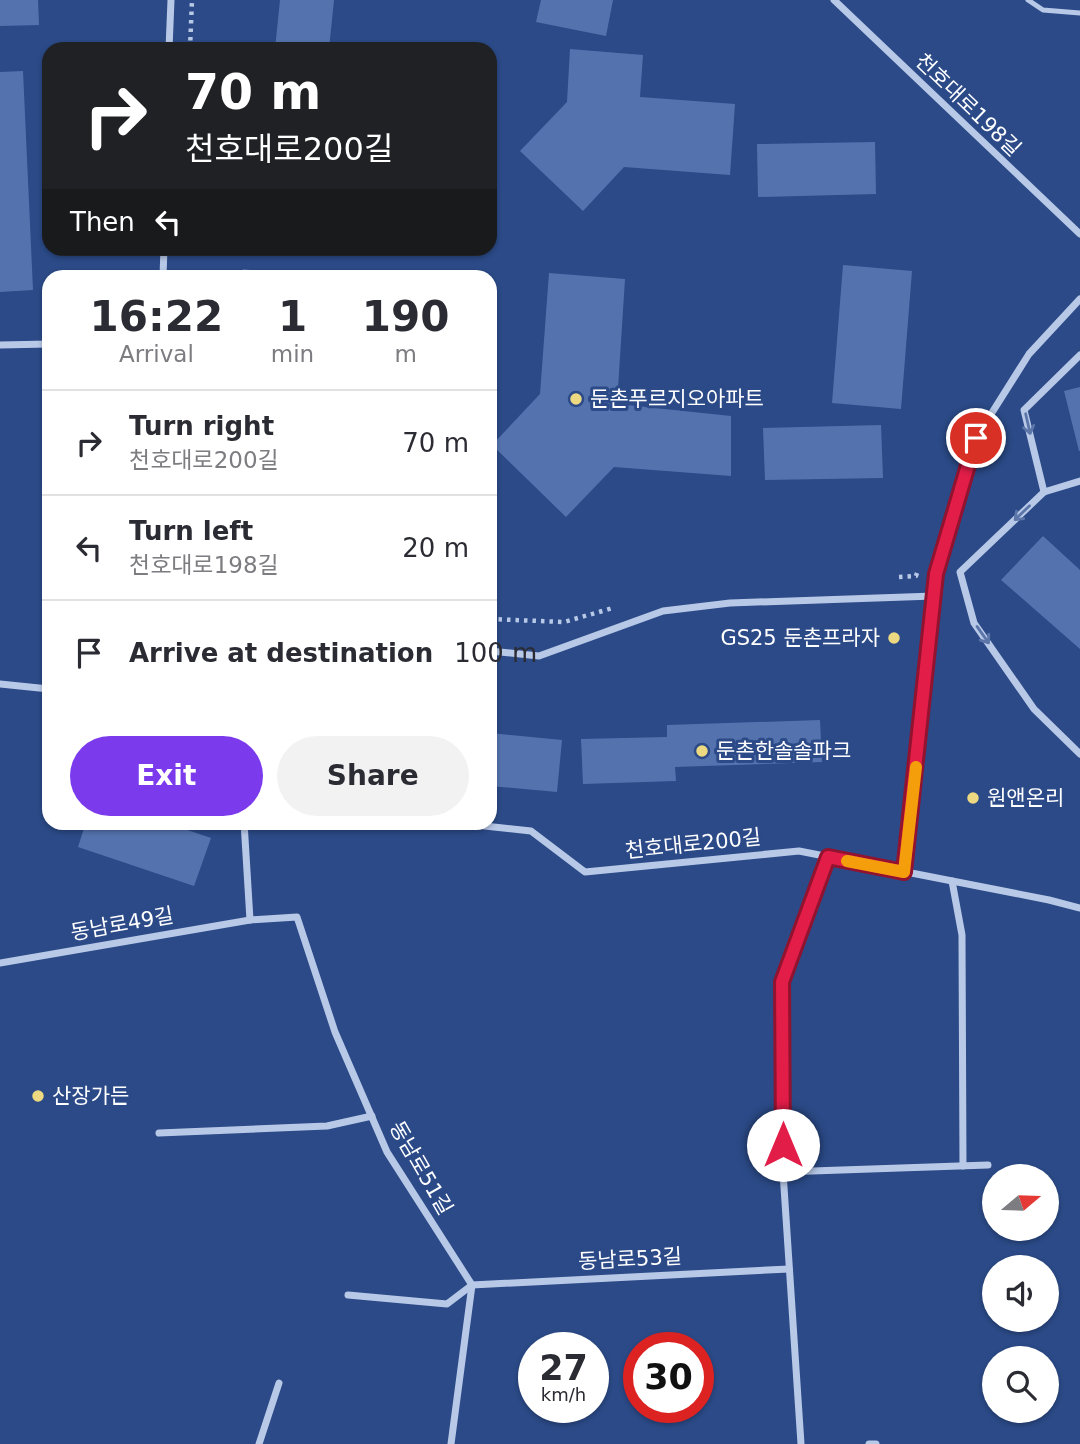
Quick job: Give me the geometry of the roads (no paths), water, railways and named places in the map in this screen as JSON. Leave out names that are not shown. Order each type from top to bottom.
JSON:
[{"type":"street","points":[[169,42],[171,0]]},
{"type":"street","name":"천호대로198길","points":[[834,0],[1080,234]]},
{"type":"street","points":[[904,872],[936,574],[976,438],[1029,354],[1080,299]]},
{"type":"street","points":[[0,345],[42,344]]},
{"type":"street","points":[[1044,492],[1024,410],[1080,355]]},
{"type":"street","points":[[1080,481],[1044,492],[960,572],[974,623],[1034,709],[1080,754]]},
{"type":"street","points":[[497,652],[539,656],[663,611],[730,603],[934,596]]},
{"type":"street","points":[[0,684],[42,688]]},
{"type":"street","name":"천호대로200길","points":[[497,827],[531,831],[585,872],[799,851],[1080,908]]},
{"type":"street","points":[[244,830],[250,920]]},
{"type":"street","points":[[801,1444],[783,1172],[782,982],[828,857]]},
{"type":"street","points":[[952,881],[962,935],[962,1166]]},
{"type":"street","name":"동남로51길","points":[[250,920],[297,917],[335,1032],[387,1152],[472,1285]]},
{"type":"street","name":"동남로49길","points":[[0,963],[250,920]]},
{"type":"street","points":[[159,1133],[327,1126],[372,1116]]},
{"type":"street","points":[[783,1172],[982,1165]]},
{"type":"street","name":"동남로53길","points":[[472,1285],[789,1269]]},
{"type":"street","points":[[348,1295],[447,1304],[472,1285]]},
{"type":"street","points":[[451,1444],[472,1285]]},
{"type":"street","points":[[259,1444],[279,1383]]},
{"type":"street","points":[[869,1444],[876,1444]]},
{"type":"lane","points":[[1028,0],[1043,10],[1080,13]]},
{"type":"place","name":"둔촌푸르지오아파트","points":[[576,399]]},
{"type":"place","name":"GS25 둔촌프라자","points":[[894,638]]},
{"type":"place","name":"둔촌한솔솔파크","points":[[702,751]]},
{"type":"place","name":"원앤온리","points":[[973,798]]},
{"type":"place","name":"산장가든","points":[[38,1096]]}]
